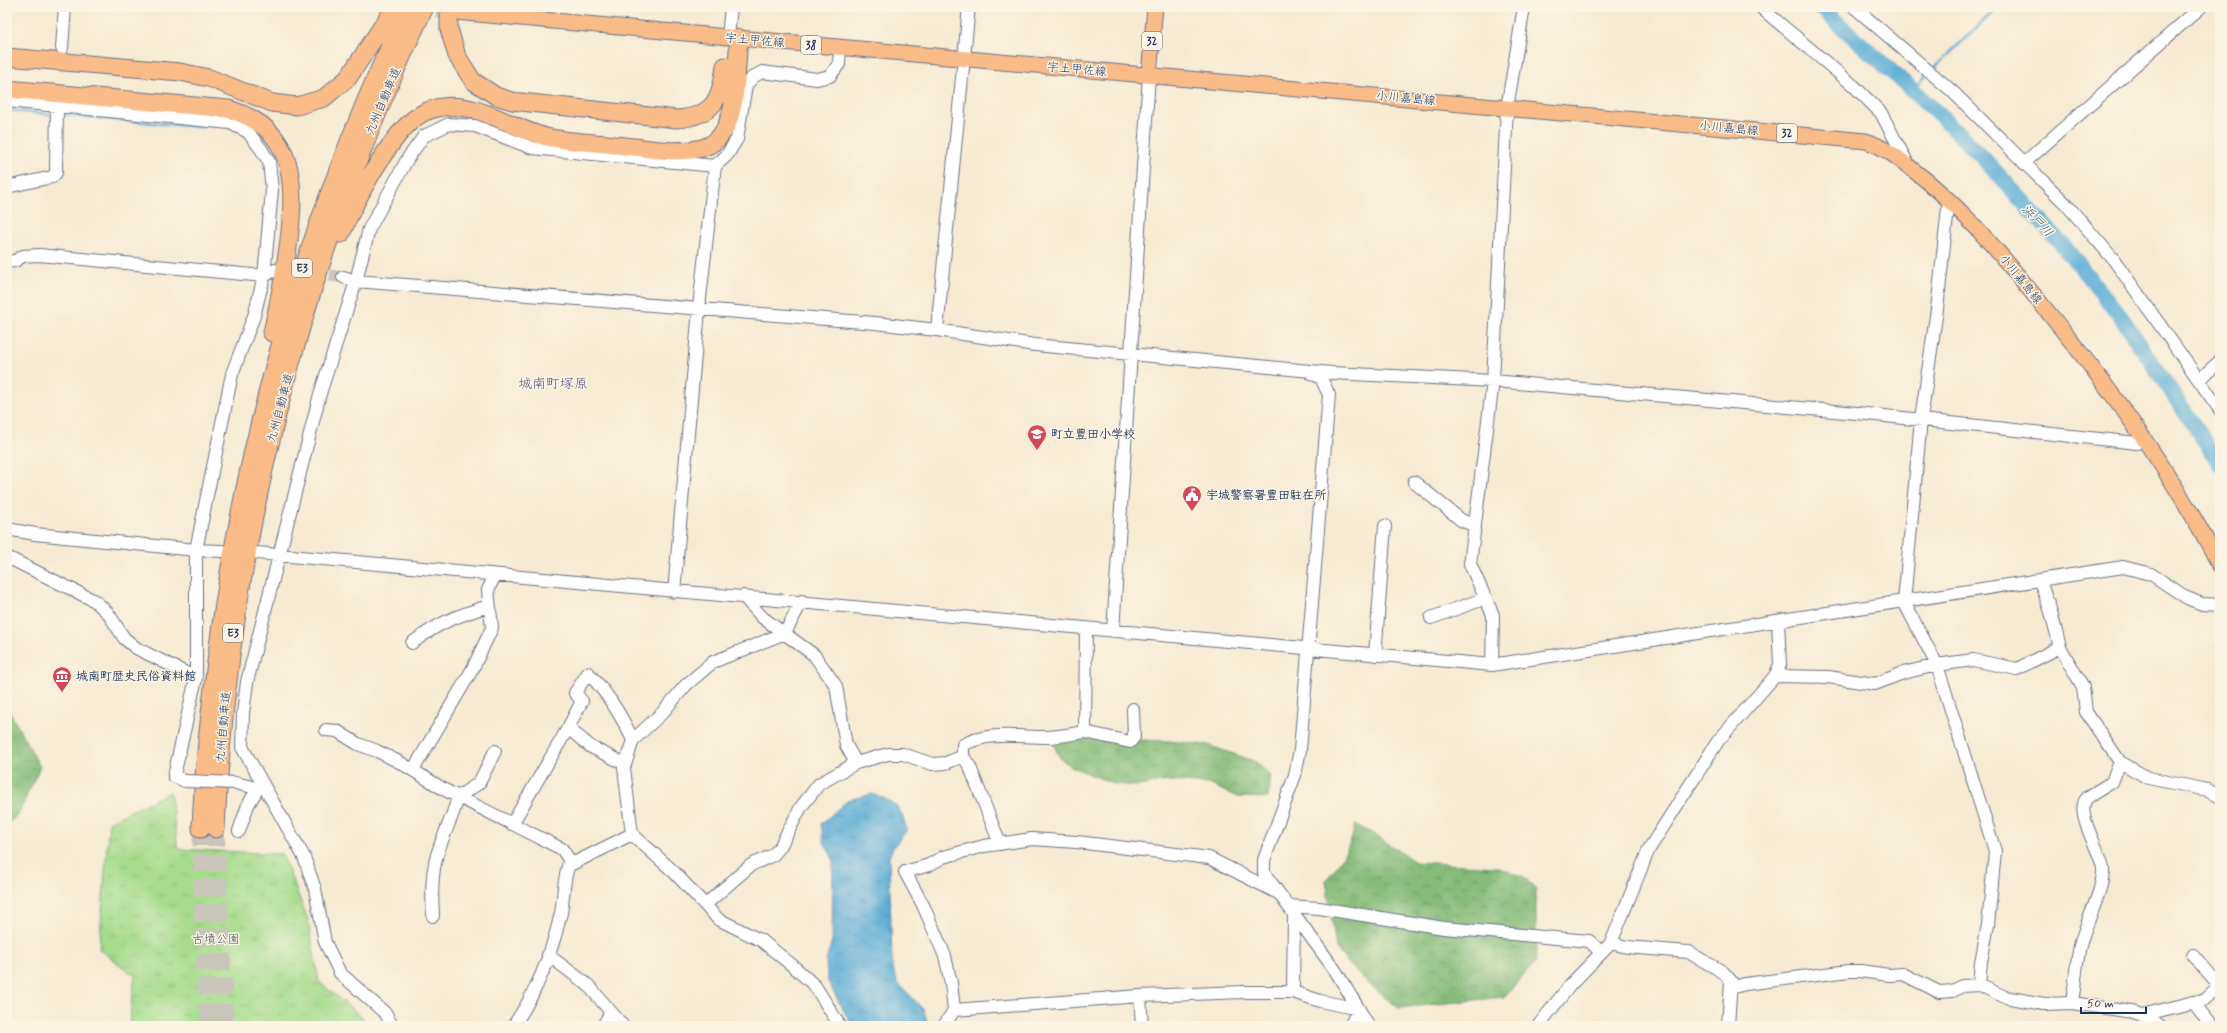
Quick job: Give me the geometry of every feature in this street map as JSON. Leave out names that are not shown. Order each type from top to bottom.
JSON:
[{"type":"highway","points":[[7,57],[180,72],[209,78],[272,103],[297,106],[324,98],[348,78],[395,7]]},
{"type":"highway","name":"九州自動車道","points":[[408,7],[392,41],[326,198],[298,280],[277,353],[228,546],[202,794],[208,829],[239,591],[271,439],[315,282],[344,195],[391,81],[424,7]]},
{"type":"highway","points":[[452,10],[449,29],[457,56],[473,80],[484,89],[512,101],[576,109],[677,119],[690,118],[702,113],[719,98],[734,38]]},
{"type":"highway","points":[[271,439],[322,284],[348,217],[394,141],[413,120],[424,112],[437,108],[461,106],[483,112],[532,133],[561,140],[679,151],[704,148],[715,142],[722,133],[728,121],[732,107],[734,38]]},
{"type":"highway","points":[[7,89],[228,109],[252,118],[264,125],[281,146],[291,174],[292,214],[284,279],[228,538],[228,546]]},
{"type":"main road","name":"32","points":[[1150,75],[1155,7]]},
{"type":"main road","name":"宇土甲佐線","points":[[452,10],[474,10],[734,38],[1150,75]]},
{"type":"main road","name":"小川嘉島線","points":[[1150,75],[1866,141],[1890,152],[1949,199],[1983,233],[2094,368],[2145,438],[2186,504],[2220,566]]},
{"type":"street","points":[[62,48],[65,7]]},
{"type":"street","points":[[730,7],[734,38]]},
{"type":"street","points":[[938,330],[969,7]]},
{"type":"street","points":[[1492,664],[1493,615],[1470,564],[1493,381],[1507,108],[1524,7]]},
{"type":"street","points":[[1760,7],[1854,86],[1881,113],[1910,167]]},
{"type":"street","points":[[1854,7],[1952,91],[2067,205],[2114,260],[2220,410]]},
{"type":"street","points":[[2024,163],[2201,7]]},
{"type":"street","points":[[674,592],[699,310],[715,166],[727,155],[737,139],[746,85],[753,77],[762,72],[817,79],[830,76],[838,64],[840,48]]},
{"type":"street","points":[[1113,631],[1130,353],[1150,75]]},
{"type":"street","points":[[7,101],[230,123],[248,132],[269,162],[272,190],[264,276],[254,316],[232,374],[196,550],[196,678],[174,776],[185,780],[259,786]]},
{"type":"street","points":[[7,187],[52,177],[56,173],[57,106]]},
{"type":"street","points":[[392,1026],[386,1014],[340,973],[325,942],[315,889],[304,857],[259,786],[242,747],[243,713],[247,682],[320,394],[356,281],[369,229],[408,158],[424,136],[449,124],[475,126],[532,148],[715,166]]},
{"type":"street","points":[[1949,199],[1936,309],[1920,419],[1904,602],[1937,665],[1995,851],[1988,925],[1981,962],[1979,985]]},
{"type":"street","points":[[7,262],[15,262],[23,256],[39,254],[264,276],[275,270]]},
{"type":"street","points":[[343,277],[356,281],[938,330],[1035,345],[1306,370],[1493,381],[1920,419],[2137,443],[2145,438]]},
{"type":"street","points":[[2199,380],[2220,361]]},
{"type":"street","points":[[1306,370],[1321,378],[1329,395],[1308,649],[1297,762],[1264,860],[1264,873],[1276,892],[1335,970],[1369,1026]]},
{"type":"street","points":[[1414,482],[1461,520],[1475,526]]},
{"type":"street","points":[[1375,655],[1385,526]]},
{"type":"street","points":[[10,530],[196,550],[228,546]]},
{"type":"street","points":[[257,554],[674,592],[802,601],[1308,649],[1492,664],[1904,602],[2123,567],[2151,574],[2187,598],[2202,604],[2220,605]]},
{"type":"street","points":[[7,557],[95,601],[108,613],[124,638],[136,648],[196,678]]},
{"type":"street","points":[[413,770],[472,670],[492,628],[488,590],[496,575]]},
{"type":"street","points":[[2040,581],[2051,612],[2060,647],[2083,687],[2086,712],[2120,762],[2148,778],[2208,790],[2220,797]]},
{"type":"street","points":[[743,596],[762,618],[814,655],[836,686],[846,745],[856,763]]},
{"type":"street","points":[[1431,618],[1486,598]]},
{"type":"street","points":[[802,601],[785,633],[713,662],[686,685],[662,713],[633,740],[625,764],[632,834],[674,872],[718,919],[762,940],[815,986],[840,1026]]},
{"type":"street","points":[[412,643],[436,625],[461,614],[489,606]]},
{"type":"street","points":[[1538,1026],[1571,984],[1611,943],[1649,849],[1718,741],[1774,676],[1780,665],[1778,621]]},
{"type":"street","points":[[1085,732],[1086,628]]},
{"type":"street","points":[[1774,676],[1828,677],[1875,684],[1903,672],[1972,660],[2017,669],[2060,647]]},
{"type":"street","points":[[512,824],[582,701],[575,693],[588,673],[602,688],[620,712],[633,740]]},
{"type":"street","points":[[1000,844],[970,767],[963,756],[963,745],[973,739],[1001,735],[1045,737],[1085,732],[1130,742],[1134,737],[1134,709]]},
{"type":"street","points":[[568,728],[591,747],[625,764]]},
{"type":"street","points":[[326,730],[337,731],[358,744],[377,751],[458,796],[562,849],[570,861],[560,914],[548,955],[524,1010],[513,1026]]},
{"type":"street","points":[[433,916],[432,885],[437,855],[452,818],[458,796],[479,783],[495,751]]},
{"type":"street","points":[[705,905],[751,865],[773,855],[780,847],[800,807],[820,784],[856,763],[888,754],[903,754],[932,764],[946,763],[963,756]]},
{"type":"street","points":[[2072,1004],[2080,945],[2100,889],[2103,869],[2086,823],[2083,805],[2084,800],[2112,782],[2120,762]]},
{"type":"street","points":[[239,831],[248,804],[259,786]]},
{"type":"street","points":[[568,866],[632,834]]},
{"type":"street","points":[[944,1026],[954,1010],[951,983],[945,956],[923,905],[905,872],[929,865],[943,857],[1000,844],[1032,839],[1077,842],[1209,858],[1276,892]]},
{"type":"street","points":[[1291,910],[1319,908],[1444,928],[1589,941],[1602,952]]},
{"type":"street","points":[[1291,910],[1293,992]]},
{"type":"street","points":[[1611,943],[1627,947],[1688,952],[1728,976],[1731,982],[1728,1026]]},
{"type":"street","points":[[548,955],[588,985],[623,1026]]},
{"type":"street","points":[[2142,1015],[2203,1000],[2219,985],[2193,955]]},
{"type":"street","points":[[1731,988],[1746,984],[1860,971],[1889,975],[1903,974],[1939,992],[1953,990],[1962,986],[1979,985],[2005,997],[2044,1004],[2072,1004],[2132,1012],[2150,1018],[2160,1026]]},
{"type":"street","points":[[954,1010],[1140,996],[1293,992],[1320,1001],[1359,1009]]},
{"type":"street","points":[[1140,996],[1142,1026]]},
{"type":"street","points":[[2193,1002],[2212,1026]]},
{"type":"street","points":[[1350,1026],[1359,1009]]},
{"type":"street","points":[[603,1026],[611,1012]]},
{"type":"green space","points":[[7,707],[40,767],[18,815],[7,824]]},
{"type":"green space","points":[[1050,737],[1169,741],[1208,745],[1256,762],[1271,776],[1268,798],[1237,797],[1209,784],[1168,781],[1138,786],[1114,784],[1070,766],[1060,758]]},
{"type":"green space","name":"古墳公園","points":[[170,792],[178,849],[282,854],[308,920],[319,982],[362,1017],[366,1026],[129,1026],[135,976],[99,949],[109,822]]},
{"type":"green space","points":[[1355,825],[1372,833],[1415,862],[1495,867],[1523,876],[1536,889],[1536,962],[1504,997],[1399,1008],[1373,988],[1350,965],[1336,948],[1326,880],[1348,848]]},
{"type":"water","points":[[872,794],[887,800],[896,806],[902,815],[907,830],[894,846],[889,857],[892,960],[898,983],[923,1009],[927,1020],[923,1026],[852,1026],[827,980],[826,961],[832,940],[833,859],[824,842],[821,824],[848,800]]},
{"type":"waterway","name":"浜戸川","points":[[1820,7],[1941,116],[1983,158],[2066,249],[2121,317],[2220,464]]},
{"type":"waterway","points":[[1932,70],[1998,7]]},
{"type":"waterway","points":[[1913,90],[1927,75]]},
{"type":"waterway","points":[[7,110],[54,115]]},
{"type":"waterway","points":[[61,115],[202,127]]},
{"type":"tunnel","points":[[413,8],[455,12]]},
{"type":"tunnel","points":[[276,270],[343,277]]},
{"type":"tunnel","points":[[201,829],[203,937],[209,1026]]},
{"type":"tunnel","points":[[216,829],[225,1026]]},
{"type":"place","name":"町立豊田小学校","points":[[1037,451]]},
{"type":"place","name":"宇城警察署豊田駐在所","points":[[1192,512]]},
{"type":"place","name":"城南町歴史民俗資料館","points":[[62,693]]},
{"type":"district","name":"城南町塚原","points":[[553,383]]}]
